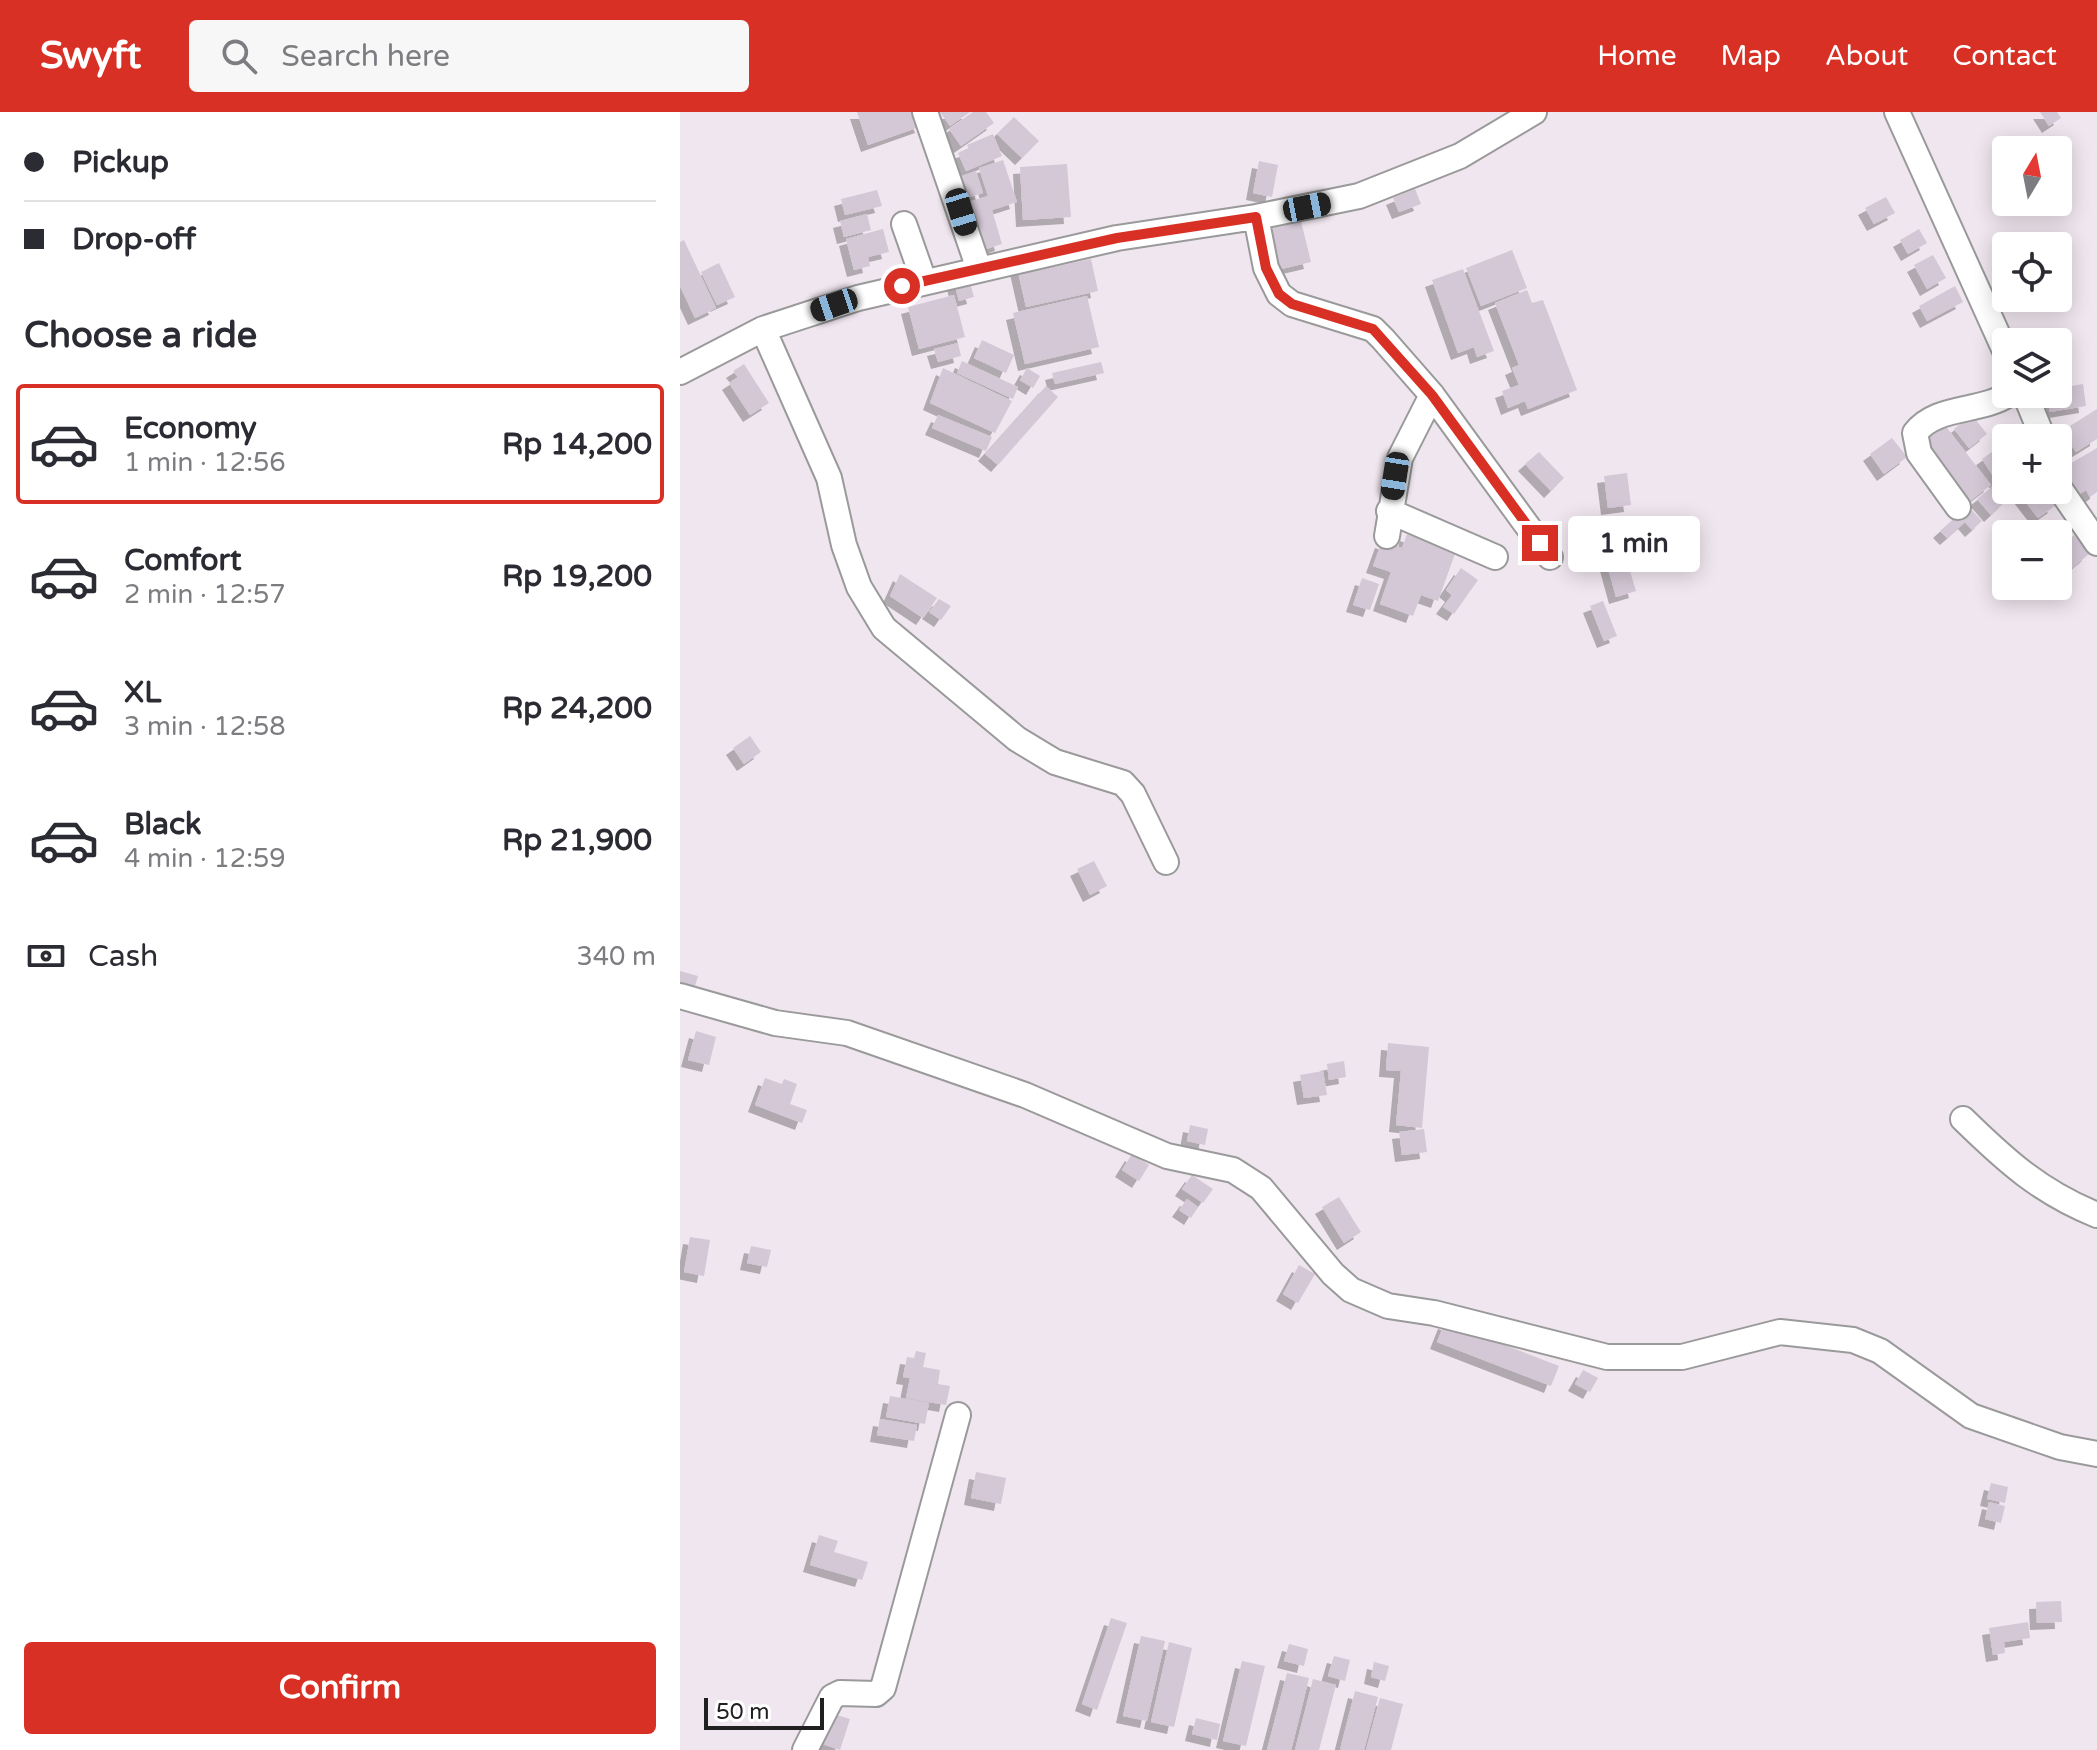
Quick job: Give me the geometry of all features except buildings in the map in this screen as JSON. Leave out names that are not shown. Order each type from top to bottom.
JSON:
[{"type":"street","points":[[925,112],[979,269]]},
{"type":"street","points":[[680,372],[763,329],[858,298],[1117,238],[1256,217],[1359,196],[1460,156],[1534,112]]},
{"type":"street","points":[[1897,112],[1995,328]]},
{"type":"street","points":[[1256,217],[1266,268],[1279,294],[1292,304],[1373,329],[1432,395],[1550,557]]},
{"type":"street","points":[[904,224],[924,281]]},
{"type":"street","points":[[763,329],[829,478],[844,545],[859,587],[884,628],[1017,739],[1055,762],[1123,783],[1133,794],[1166,862]]},
{"type":"street","points":[[1387,536],[1400,458],[1432,395]]},
{"type":"street","points":[[1958,507],[1919,453],[1915,433],[1922,423],[1934,417],[1992,403]]},
{"type":"street","points":[[2070,504],[2097,543]]},
{"type":"street","points":[[1389,511],[1495,557]]},
{"type":"street","points":[[680,996],[775,1023],[847,1033],[1054,1107],[1167,1156],[1233,1170],[1261,1188],[1333,1274],[1351,1290],[1388,1306],[1434,1313],[1607,1357],[1682,1357],[1780,1332],[1853,1340],[1880,1351],[1971,1416],[2046,1442],[2097,1454]]},
{"type":"street","points":[[1963,1119],[2018,1172],[2065,1202],[2097,1215]]},
{"type":"street","points":[[805,1750],[832,1697],[840,1693],[876,1694],[883,1688],[958,1415]]},
{"type":"route","points":[[902,286],[1117,238],[1256,217],[1266,268],[1279,294],[1292,304],[1373,329],[1432,395],[1540,543]]}]
